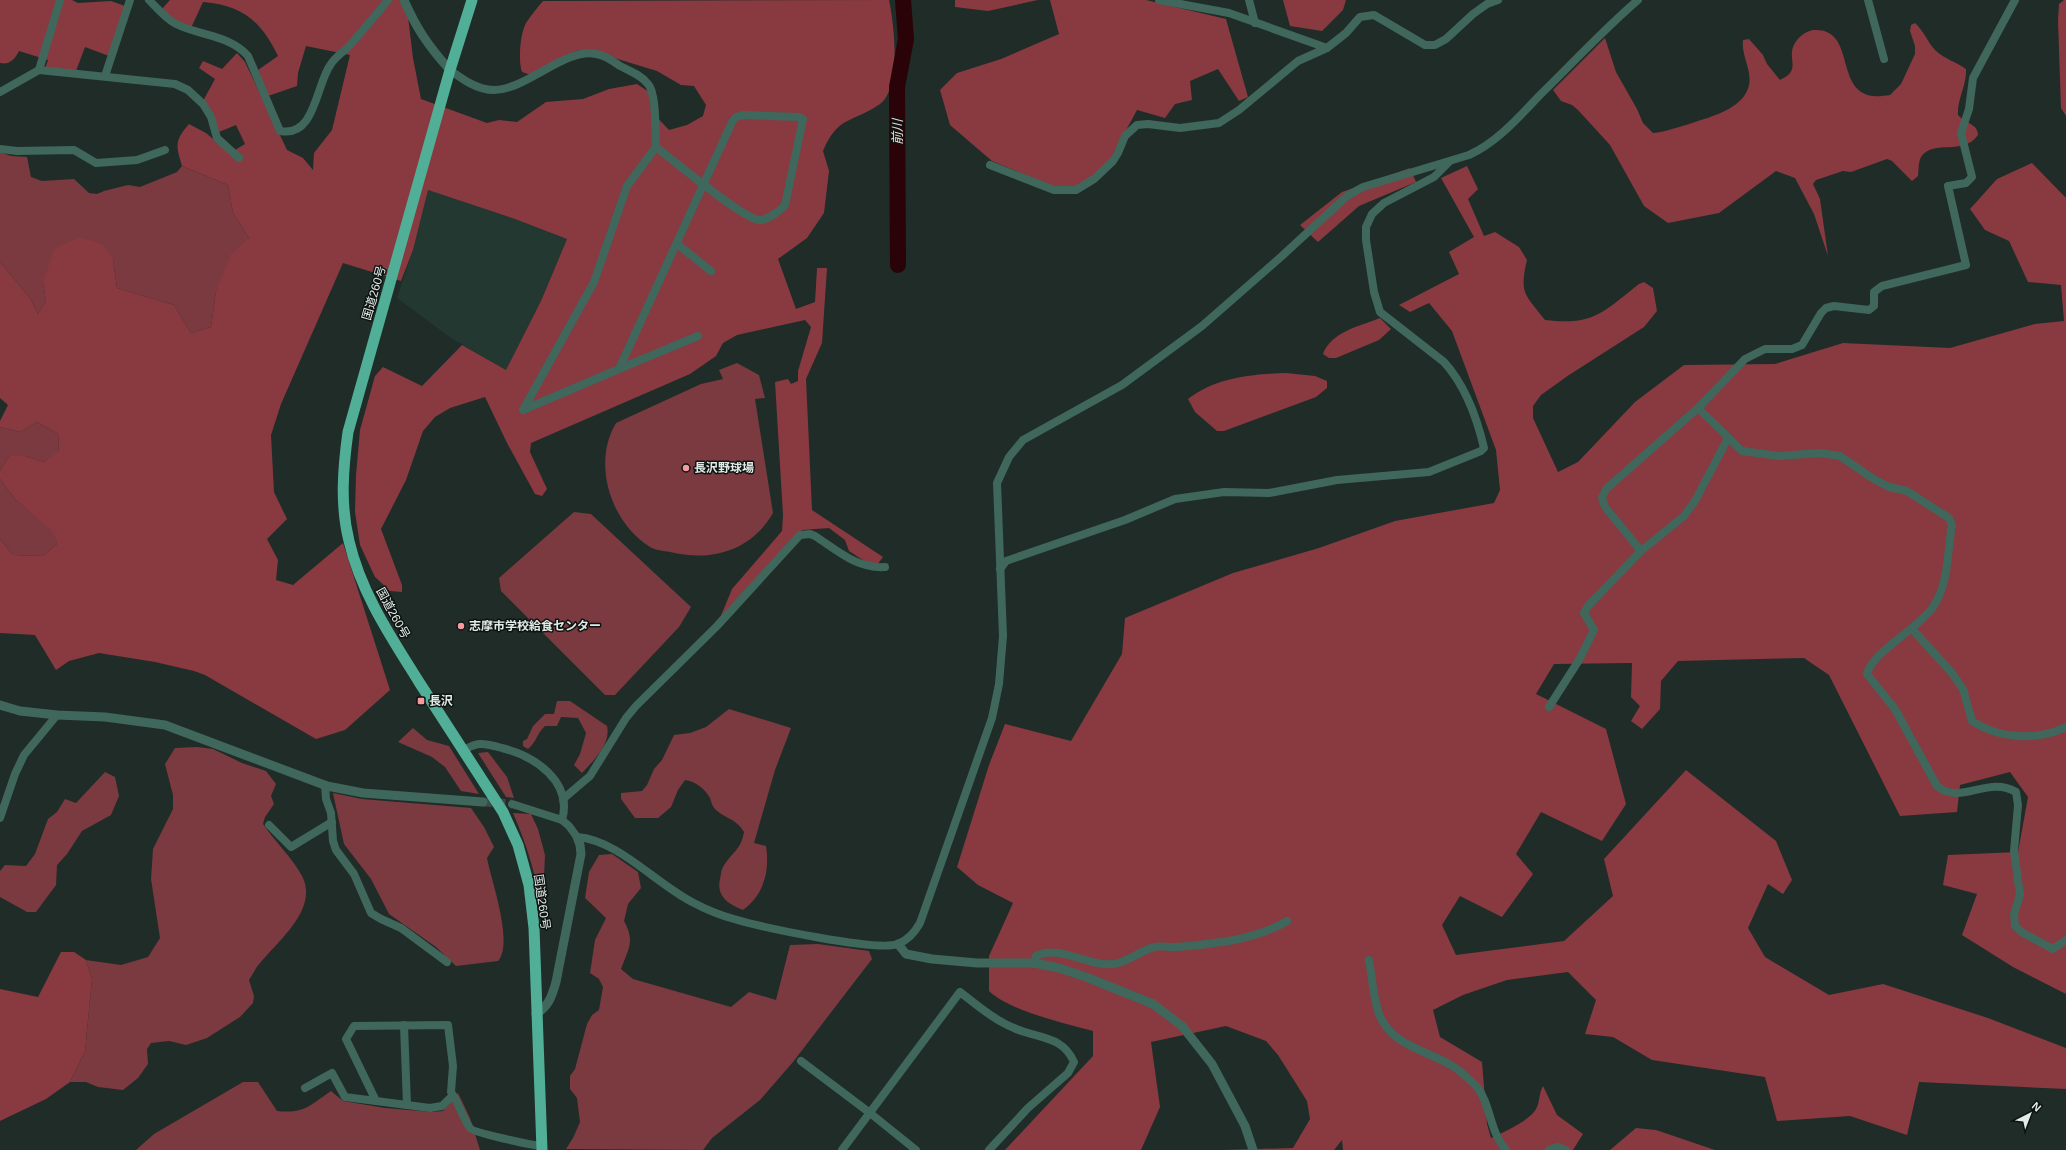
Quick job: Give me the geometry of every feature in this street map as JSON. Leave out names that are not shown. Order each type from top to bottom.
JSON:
[{"type":"highway","name":"国道260号","points":[[472,0],[450,70],[348,432],[344,463],[343,505],[349,541],[363,586],[385,628],[503,812],[518,845],[529,885],[534,928],[542,1148]]},
{"type":"street","points":[[39,70],[60,0]]},
{"type":"street","points":[[105,76],[130,0]]},
{"type":"street","points":[[149,0],[174,23],[188,30],[230,42],[242,48],[248,56],[280,131],[286,132],[295,129],[308,118],[314,108],[326,70],[388,0]]},
{"type":"street","points":[[404,0],[414,25],[430,48],[450,70],[474,85],[493,90],[513,85],[581,54],[590,53],[602,55],[641,77],[652,90],[656,147],[627,186],[594,282],[524,410],[698,336]]},
{"type":"street","points":[[1160,0],[1229,13],[1327,48]]},
{"type":"street","points":[[1249,0],[1255,23]]},
{"type":"street","points":[[990,165],[1054,190],[1076,190],[1094,179],[1113,161],[1125,136],[1137,125],[1148,124],[1180,128],[1219,123],[1239,110],[1298,61],[1327,48],[1346,33],[1360,17],[1374,15],[1425,44],[1435,45],[1446,39],[1473,14],[1487,4],[1498,0]]},
{"type":"street","points":[[577,837],[598,841],[686,898],[733,919],[792,932],[870,945],[898,944],[915,931],[920,923],[992,718],[999,684],[1003,636],[997,483],[1009,457],[1024,440],[1122,385],[1150,365],[1236,297],[1347,196],[1364,187],[1469,155],[1490,143],[1617,18],[1638,0]]},
{"type":"street","points":[[1868,0],[1884,59]]},
{"type":"street","points":[[1641,551],[1605,507],[1602,498],[1606,489],[1698,408],[1730,372],[1755,353],[1765,349],[1792,349],[1802,345],[1820,313],[1826,308],[1834,306],[1869,310],[1874,306],[1874,292],[1882,286],[1966,264],[1948,186],[1966,183],[1972,177],[1960,133],[1970,109],[1973,78],[2014,0]]},
{"type":"street","points":[[1,93],[39,70],[175,84],[188,90],[203,104],[211,117],[217,138],[239,158]]},
{"type":"street","points":[[618,369],[677,244],[704,184],[732,122],[736,117],[749,115],[799,117],[803,119],[788,197],[780,211],[761,220],[749,218],[704,184],[656,147]]},
{"type":"street","points":[[0,149],[17,151],[74,150],[96,163],[137,160],[165,150]]},
{"type":"street","points":[[1000,569],[1006,561],[1125,520],[1175,499],[1224,492],[1269,493],[1337,480],[1429,472],[1481,451],[1484,448],[1480,432],[1463,390],[1451,370],[1380,312],[1374,292],[1366,240],[1366,227],[1372,214],[1384,203],[1434,177],[1450,161]]},
{"type":"street","points":[[677,244],[711,271]]},
{"type":"street","points":[[1698,408],[1742,451],[1779,456],[1820,454],[1840,456],[1872,478],[1889,487],[1907,491],[1949,518],[1952,525],[1944,588],[1932,608],[1912,629],[1877,657],[1868,668],[1867,674],[1895,709],[1937,786],[1943,791],[1953,794],[1993,786],[2006,786],[2016,792],[2018,805],[2014,851],[2020,895],[2014,914],[2015,926],[2023,933],[2053,949],[2066,940]]},
{"type":"street","points":[[1548,707],[1579,660],[1594,630],[1584,613],[1588,606],[1641,551],[1684,516],[1695,501],[1728,438]]},
{"type":"street","points":[[563,798],[590,776],[626,718],[636,706],[699,642],[717,626],[800,535],[810,534],[815,536],[858,564],[874,568],[885,567]]},
{"type":"street","points":[[1912,629],[1952,673],[1963,689],[1972,721],[1984,729],[2000,734],[2032,736],[2053,733],[2066,728]]},
{"type":"street","points":[[0,705],[20,711],[57,715],[105,717],[165,725],[325,785],[364,793],[483,802]]},
{"type":"street","points":[[0,818],[15,774],[24,755],[57,715]]},
{"type":"street","points":[[463,750],[479,744],[486,744],[508,749],[534,760],[553,778],[563,798],[566,809],[562,820]]},
{"type":"street","points":[[325,785],[332,822],[333,840],[336,850],[354,874],[371,913],[401,928],[447,962]]},
{"type":"street","points":[[512,804],[562,820],[569,826],[577,837],[580,845],[580,854],[556,982],[552,996],[545,1009],[536,1014]]},
{"type":"street","points":[[269,825],[291,847],[332,822]]},
{"type":"street","points":[[1034,963],[1036,956],[1045,952],[1058,953],[1103,964],[1114,964],[1156,946],[1174,948],[1230,940],[1274,929],[1287,921]]},
{"type":"street","points":[[898,944],[906,954],[932,959],[977,963],[1034,963],[1059,968],[1110,986],[1153,1004],[1182,1026],[1212,1064],[1245,1126],[1253,1150]]},
{"type":"street","points":[[1369,960],[1379,1013],[1385,1024],[1394,1036],[1406,1045],[1454,1067],[1478,1088],[1497,1139],[1506,1150]]},
{"type":"street","points":[[842,1150],[960,992],[988,1014],[1014,1028],[1054,1040],[1069,1052],[1074,1062],[1068,1073],[1028,1108],[989,1150]]},
{"type":"street","points":[[376,1101],[346,1039],[354,1026],[448,1025],[452,1066],[451,1092],[470,1129],[475,1132],[495,1135],[542,1148]]},
{"type":"street","points":[[404,1026],[407,1105]]},
{"type":"street","points":[[801,1061],[916,1150]]},
{"type":"street","points":[[305,1088],[332,1073],[345,1097],[430,1108],[442,1106],[453,1095]]},
{"type":"street","points":[[1549,1150],[1557,1147],[1566,1150]]},
{"type":"shaded area","points":[[0,0],[72,0],[78,3],[111,1],[125,6],[109,56],[85,47],[76,71],[45,69],[48,60],[19,51],[12,61],[0,63]]},
{"type":"shaded area","points":[[170,0],[406,0],[413,58],[421,99],[487,123],[499,120],[517,122],[546,102],[583,99],[609,89],[637,84],[649,92],[651,111],[669,130],[687,125],[703,116],[706,105],[694,86],[681,85],[657,71],[588,50],[576,51],[559,63],[531,75],[522,72],[520,55],[521,40],[524,28],[530,17],[543,1],[889,0],[893,24],[895,55],[894,70],[887,96],[880,104],[847,121],[834,131],[823,151],[829,171],[824,213],[807,238],[778,259],[796,309],[815,302],[817,268],[827,268],[822,343],[806,379],[812,510],[883,557],[877,565],[866,562],[849,551],[845,540],[829,528],[802,530],[720,618],[732,589],[782,531],[783,515],[775,382],[788,379],[791,384],[798,381],[798,371],[811,327],[805,320],[737,335],[723,343],[716,356],[690,374],[531,443],[530,452],[547,489],[542,496],[535,494],[507,443],[485,397],[450,408],[435,417],[423,431],[406,480],[381,529],[402,585],[402,592],[390,591],[375,577],[360,545],[355,512],[356,475],[360,430],[375,376],[383,367],[422,386],[462,345],[506,370],[541,301],[567,239],[515,219],[428,190],[413,250],[401,281],[343,263],[281,404],[271,435],[274,492],[287,519],[267,539],[278,560],[276,580],[293,585],[343,543],[390,690],[345,730],[316,739],[205,675],[194,671],[155,662],[99,653],[69,661],[56,670],[35,635],[0,633],[0,539],[13,555],[43,556],[57,544],[54,533],[15,499],[0,479],[0,471],[9,456],[25,456],[44,462],[59,451],[58,434],[37,422],[20,432],[0,427],[0,421],[8,405],[0,398],[0,262],[30,298],[38,314],[46,301],[43,283],[54,249],[80,237],[103,245],[113,260],[117,288],[174,305],[191,333],[211,327],[216,291],[231,254],[249,238],[233,213],[228,185],[182,166],[178,153],[179,139],[189,124],[206,133],[230,153],[245,144],[236,125],[219,132],[203,101],[215,79],[199,68],[203,61],[222,69],[237,53],[245,62],[287,150],[303,158],[313,170],[314,153],[332,130],[350,55],[306,46],[298,73],[297,86],[268,96],[258,70],[278,56],[265,33],[257,24],[239,11],[217,4],[203,2],[191,28],[179,24],[161,10]]},
{"type":"shaded area","points":[[955,0],[1038,0],[988,11],[955,7]]},
{"type":"shaded area","points":[[1050,0],[1146,0],[1226,19],[1248,97],[1239,101],[1218,69],[1190,81],[1192,100],[1175,104],[1165,118],[1137,110],[1111,158],[1092,178],[1074,188],[1055,187],[992,161],[950,125],[940,90],[957,73],[1001,59],[1059,34]]},
{"type":"shaded area","points":[[1283,0],[1346,0],[1343,10],[1322,31],[1290,26]]},
{"type":"shaded area","points":[[2066,0],[2066,116],[2061,108],[2058,20],[2059,4]]},
{"type":"shaded area","points":[[1915,23],[1936,51],[1966,69],[1958,115],[1976,128],[1978,135],[1972,141],[1964,145],[1957,147],[1941,147],[1927,152],[1920,159],[1918,176],[1912,181],[1892,161],[1887,159],[1851,172],[1843,171],[1816,180],[1813,184],[1820,199],[1828,256],[1814,214],[1795,178],[1776,171],[1719,213],[1668,223],[1644,206],[1610,145],[1578,110],[1572,105],[1561,101],[1553,90],[1605,38],[1616,72],[1637,109],[1643,123],[1653,133],[1662,132],[1713,116],[1732,107],[1740,101],[1746,94],[1750,79],[1743,40],[1749,39],[1763,55],[1767,64],[1780,80],[1790,73],[1793,65],[1792,52],[1794,44],[1803,34],[1814,30],[1826,32],[1834,37],[1840,45],[1850,77],[1855,86],[1863,93],[1873,96],[1890,95],[1901,84],[1915,54],[1915,46],[1910,31],[1911,25]]},
{"type":"shaded area","points":[[0,152],[11,156],[27,157],[31,177],[42,181],[74,179],[89,193],[97,194],[128,185],[140,187],[177,172],[182,166],[228,185],[233,213],[249,238],[216,291],[211,327],[191,333],[174,305],[117,288],[113,260],[43,283],[46,301],[38,314],[30,298],[0,262]]},
{"type":"shaded area","points":[[2032,163],[2066,198],[2066,994],[2013,967],[1962,935],[1977,894],[1943,885],[1948,855],[2018,852],[2028,797],[2010,772],[1960,785],[1957,812],[1900,816],[1829,675],[1804,658],[1678,661],[1661,681],[1660,709],[1642,729],[1631,721],[1640,706],[1631,697],[1632,663],[1554,664],[1536,694],[1606,729],[1626,804],[1602,841],[1541,812],[1516,854],[1533,874],[1502,917],[1460,896],[1442,925],[1456,955],[1564,941],[1613,896],[1604,859],[1686,770],[1776,841],[1792,880],[1783,894],[1768,884],[1748,928],[1765,957],[1829,995],[1883,984],[1988,1018],[2066,1048],[2066,1089],[1919,1082],[1907,1135],[1850,1116],[1777,1121],[1765,1077],[1652,1060],[1613,1037],[1585,1034],[1596,1000],[1568,972],[1507,980],[1463,995],[1433,1010],[1440,1037],[1482,1062],[1487,1124],[1491,1138],[1517,1125],[1534,1112],[1543,1086],[1557,1115],[1583,1134],[1573,1150],[1343,1150],[1342,1140],[1334,1150],[1221,1150],[1293,1148],[1310,1119],[1307,1101],[1278,1055],[1266,1041],[1226,1026],[1151,1042],[1160,1107],[1141,1150],[1005,1150],[1093,1056],[1093,1031],[1038,1016],[1010,1005],[989,991],[989,956],[1013,903],[978,885],[957,867],[989,765],[1005,724],[1071,741],[1122,654],[1125,618],[1233,573],[1319,548],[1395,521],[1494,503],[1500,490],[1496,450],[1452,331],[1429,303],[1410,312],[1399,305],[1459,274],[1449,252],[1474,237],[1441,178],[1467,166],[1478,189],[1468,199],[1484,236],[1495,232],[1519,247],[1527,260],[1524,287],[1528,299],[1545,320],[1575,321],[1587,319],[1606,309],[1639,284],[1644,282],[1653,288],[1657,311],[1644,327],[1569,375],[1541,395],[1533,406],[1533,418],[1558,472],[1578,462],[1635,402],[1684,365],[1775,364],[1843,343],[1950,348],[2035,324],[2064,321],[2061,285],[2028,282],[2009,241],[1985,230],[1970,209],[1997,179]]},
{"type":"shaded area","points":[[1410,168],[1416,182],[1359,206],[1318,242],[1300,225],[1342,192]]},
{"type":"shaded area","points":[[428,190],[515,219],[567,239],[541,301],[506,370],[451,338],[397,298],[413,250]]},
{"type":"shaded area","points":[[1380,318],[1391,329],[1379,340],[1336,358],[1329,358],[1323,354],[1332,340],[1339,335],[1355,327]]},
{"type":"shaded area","name":"長沢野球場","points":[[737,363],[759,375],[765,398],[755,399],[773,513],[764,526],[753,537],[742,545],[729,550],[715,554],[685,555],[652,548],[636,536],[624,523],[615,507],[609,491],[606,473],[606,456],[609,439],[616,423],[701,384],[723,379],[719,370]]},
{"type":"shaded area","points":[[1286,373],[1315,376],[1327,381],[1327,388],[1316,397],[1224,431],[1217,431],[1195,412],[1188,399],[1210,386],[1234,378]]},
{"type":"shaded area","points":[[37,422],[58,434],[59,452],[44,462],[25,456],[9,456],[0,471],[0,427],[20,432]]},
{"type":"shaded area","points":[[0,479],[15,499],[55,533],[57,544],[43,556],[13,555],[0,539]]},
{"type":"shaded area","points":[[574,512],[591,514],[691,607],[679,627],[615,695],[605,695],[501,591],[499,578]]},
{"type":"shaded area","points":[[557,701],[570,701],[607,726],[608,733],[604,745],[582,773],[574,765],[580,754],[586,733],[578,718],[561,717],[557,726],[545,726],[528,749],[523,746],[523,741],[527,739],[533,726],[545,714],[554,714]]},
{"type":"shaded area","points":[[729,709],[791,728],[775,770],[754,843],[766,846],[767,864],[764,881],[756,897],[743,910],[724,899],[719,885],[722,868],[741,843],[744,832],[738,824],[715,809],[710,798],[703,789],[692,782],[685,780],[678,790],[671,807],[658,818],[635,818],[621,799],[621,793],[642,791],[647,785],[654,769],[662,760],[674,735],[690,733],[706,727]]},
{"type":"shaded area","points":[[413,728],[427,740],[449,746],[479,794],[461,791],[445,767],[432,757],[398,742]]},
{"type":"shaded area","points":[[197,747],[213,749],[242,763],[266,771],[276,784],[271,796],[274,804],[265,817],[263,824],[293,862],[302,876],[306,888],[305,900],[301,911],[295,923],[258,966],[249,980],[254,996],[253,1003],[240,1017],[207,1038],[186,1045],[169,1041],[151,1043],[147,1049],[148,1064],[138,1078],[123,1090],[98,1087],[86,1082],[70,1082],[85,1051],[92,979],[86,960],[121,965],[148,957],[160,938],[151,879],[153,849],[173,809],[173,795],[165,764],[175,748]]},
{"type":"shaded area","points":[[488,752],[507,777],[514,798],[506,797],[478,753]]},
{"type":"shaded area","points":[[105,772],[115,777],[119,796],[111,815],[82,831],[67,854],[57,865],[56,885],[36,912],[27,912],[0,897],[0,871],[5,865],[26,866],[35,854],[48,819],[57,812],[65,799],[76,803]]},
{"type":"shaded area","points":[[333,793],[362,799],[471,808],[484,827],[494,847],[487,858],[503,926],[504,940],[502,952],[498,961],[456,966],[436,947],[389,914],[371,879],[344,844]]},
{"type":"shaded area","points":[[513,813],[531,814],[538,829],[545,855],[544,877],[547,910],[542,910],[537,885],[523,837]]},
{"type":"shaded area","points":[[612,854],[638,872],[641,888],[628,904],[624,921],[629,934],[630,945],[621,969],[633,979],[731,1007],[749,992],[776,1000],[790,945],[818,944],[869,951],[872,959],[793,1062],[760,1100],[712,1138],[703,1150],[566,1149],[580,1122],[577,1098],[570,1089],[570,1076],[575,1069],[587,1024],[592,1015],[599,1010],[603,987],[599,979],[590,973],[595,940],[606,918],[585,898],[589,872],[599,855]]},
{"type":"shaded area","points":[[61,952],[74,952],[86,960],[92,979],[85,1051],[70,1082],[46,1099],[0,1121],[0,989],[38,997]]},
{"type":"shaded area","points":[[243,1082],[258,1082],[277,1111],[286,1112],[301,1110],[331,1091],[343,1101],[385,1108],[431,1112],[443,1111],[458,1093],[470,1118],[480,1150],[136,1150],[154,1134]]},
{"type":"shaded area","points":[[1636,1128],[1656,1130],[1715,1150],[1610,1150]]},
{"type":"waterway","name":"前川","points":[[898,265],[897,87],[906,39],[903,0]]},
{"type":"tunnel","points":[[483,802],[512,804]]},
{"type":"place","name":"長沢野球場","points":[[686,468]]},
{"type":"place","name":"志摩市学校給食センター","points":[[461,626]]},
{"type":"place","name":"長沢","points":[[421,701]]}]
